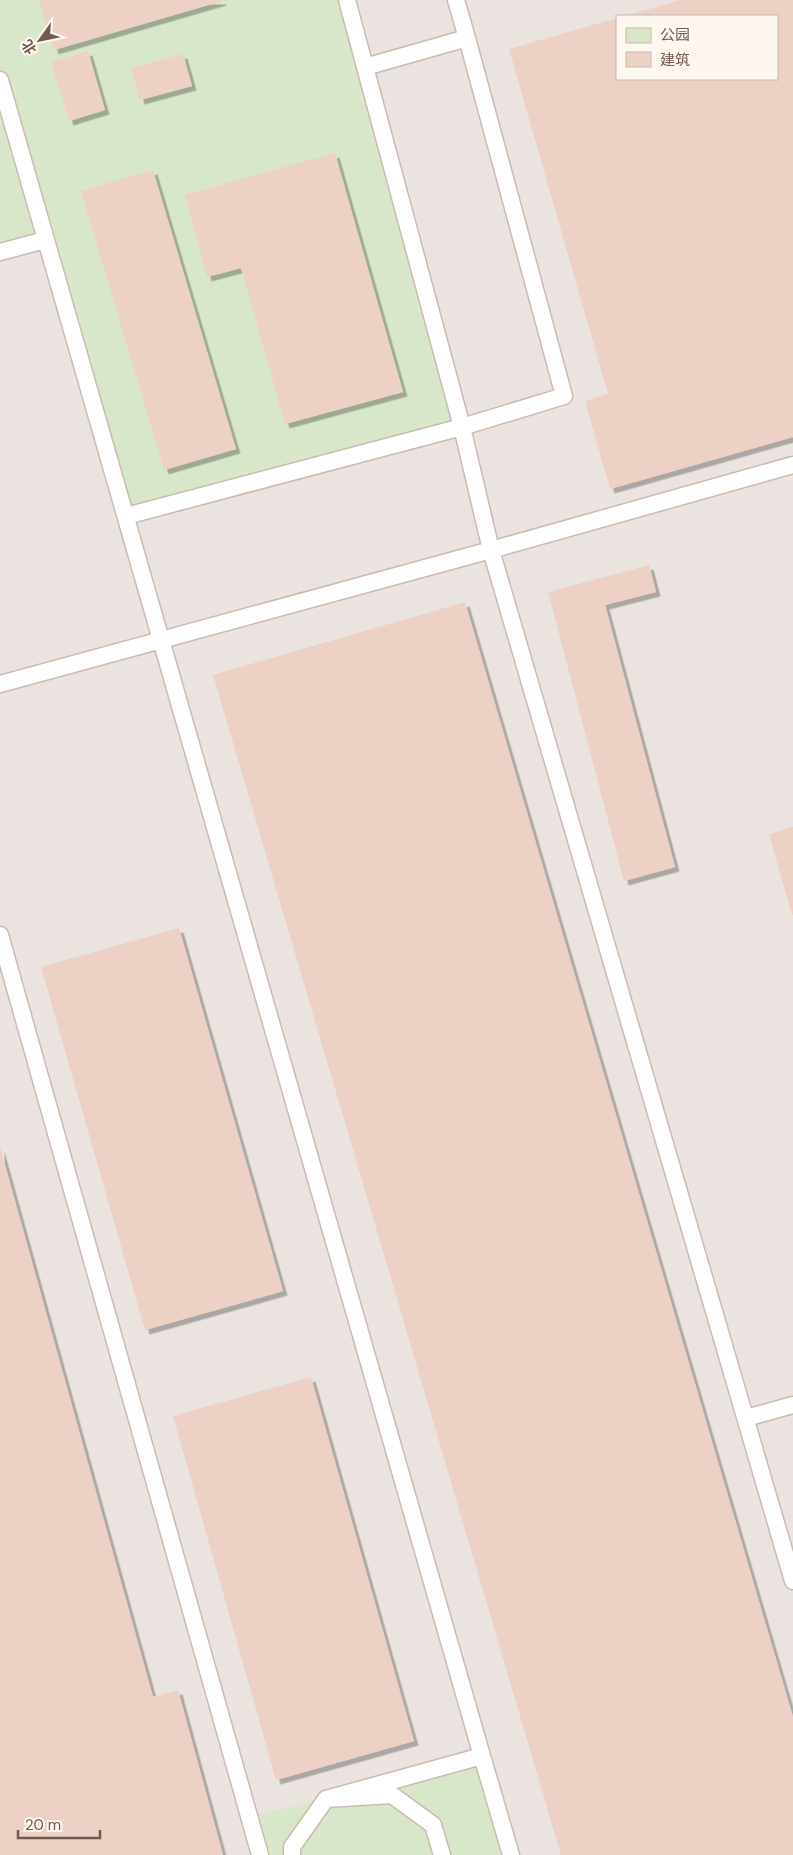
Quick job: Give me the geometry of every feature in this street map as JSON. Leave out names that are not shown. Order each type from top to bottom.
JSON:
[{"type":"lane","points":[[347,0],[462,427],[492,550],[793,1581]]},
{"type":"lane","points":[[126,516],[462,427],[564,396],[456,0]]},
{"type":"lane","points":[[365,67],[467,38]]},
{"type":"lane","points":[[0,80],[5,116],[45,240],[126,516],[510,1855]]},
{"type":"lane","points":[[0,252],[45,240]]},
{"type":"lane","points":[[0,684],[492,550],[793,465]]},
{"type":"lane","points":[[0,935],[260,1855]]},
{"type":"lane","points":[[746,1418],[793,1405]]},
{"type":"lane","points":[[292,1855],[292,1847],[326,1799],[482,1756]]},
{"type":"lane","points":[[326,1799],[392,1795],[433,1825],[442,1855]]},
{"type":"shaded area","points":[[0,0],[793,0],[793,1855],[0,1855]]},
{"type":"green space","points":[[0,0],[347,0],[462,427],[126,516],[45,241],[0,252],[0,117],[9,114],[0,80]]},
{"type":"green space","points":[[482,1756],[510,1855],[260,1855],[249,1817],[326,1799]]},
{"type":"building","points":[[39,0],[222,0],[222,1],[54,50]]},
{"type":"building","points":[[680,0],[793,0],[793,437],[610,489],[585,401],[608,394],[509,49],[616,18],[616,80],[778,80],[778,15],[628,15]]},
{"type":"building","points":[[88,51],[105,110],[69,121],[51,62]]},
{"type":"building","points":[[183,54],[192,86],[140,100],[131,68]]},
{"type":"building","points":[[335,153],[403,392],[285,424],[241,268],[207,277],[185,195]]},
{"type":"building","points":[[153,170],[236,449],[164,470],[81,191]]},
{"type":"building","points":[[649,565],[656,592],[605,605],[675,867],[624,881],[548,592]]},
{"type":"building","points":[[465,602],[793,1717],[793,1855],[561,1855],[213,675]]},
{"type":"building","points":[[793,827],[793,915],[792,915],[769,834]]},
{"type":"building","points":[[179,928],[283,1291],[145,1330],[41,967]]},
{"type":"building","points":[[0,1147],[153,1697],[178,1690],[223,1855],[0,1855]]},
{"type":"building","points":[[311,1377],[414,1741],[276,1780],[173,1416]]}]
